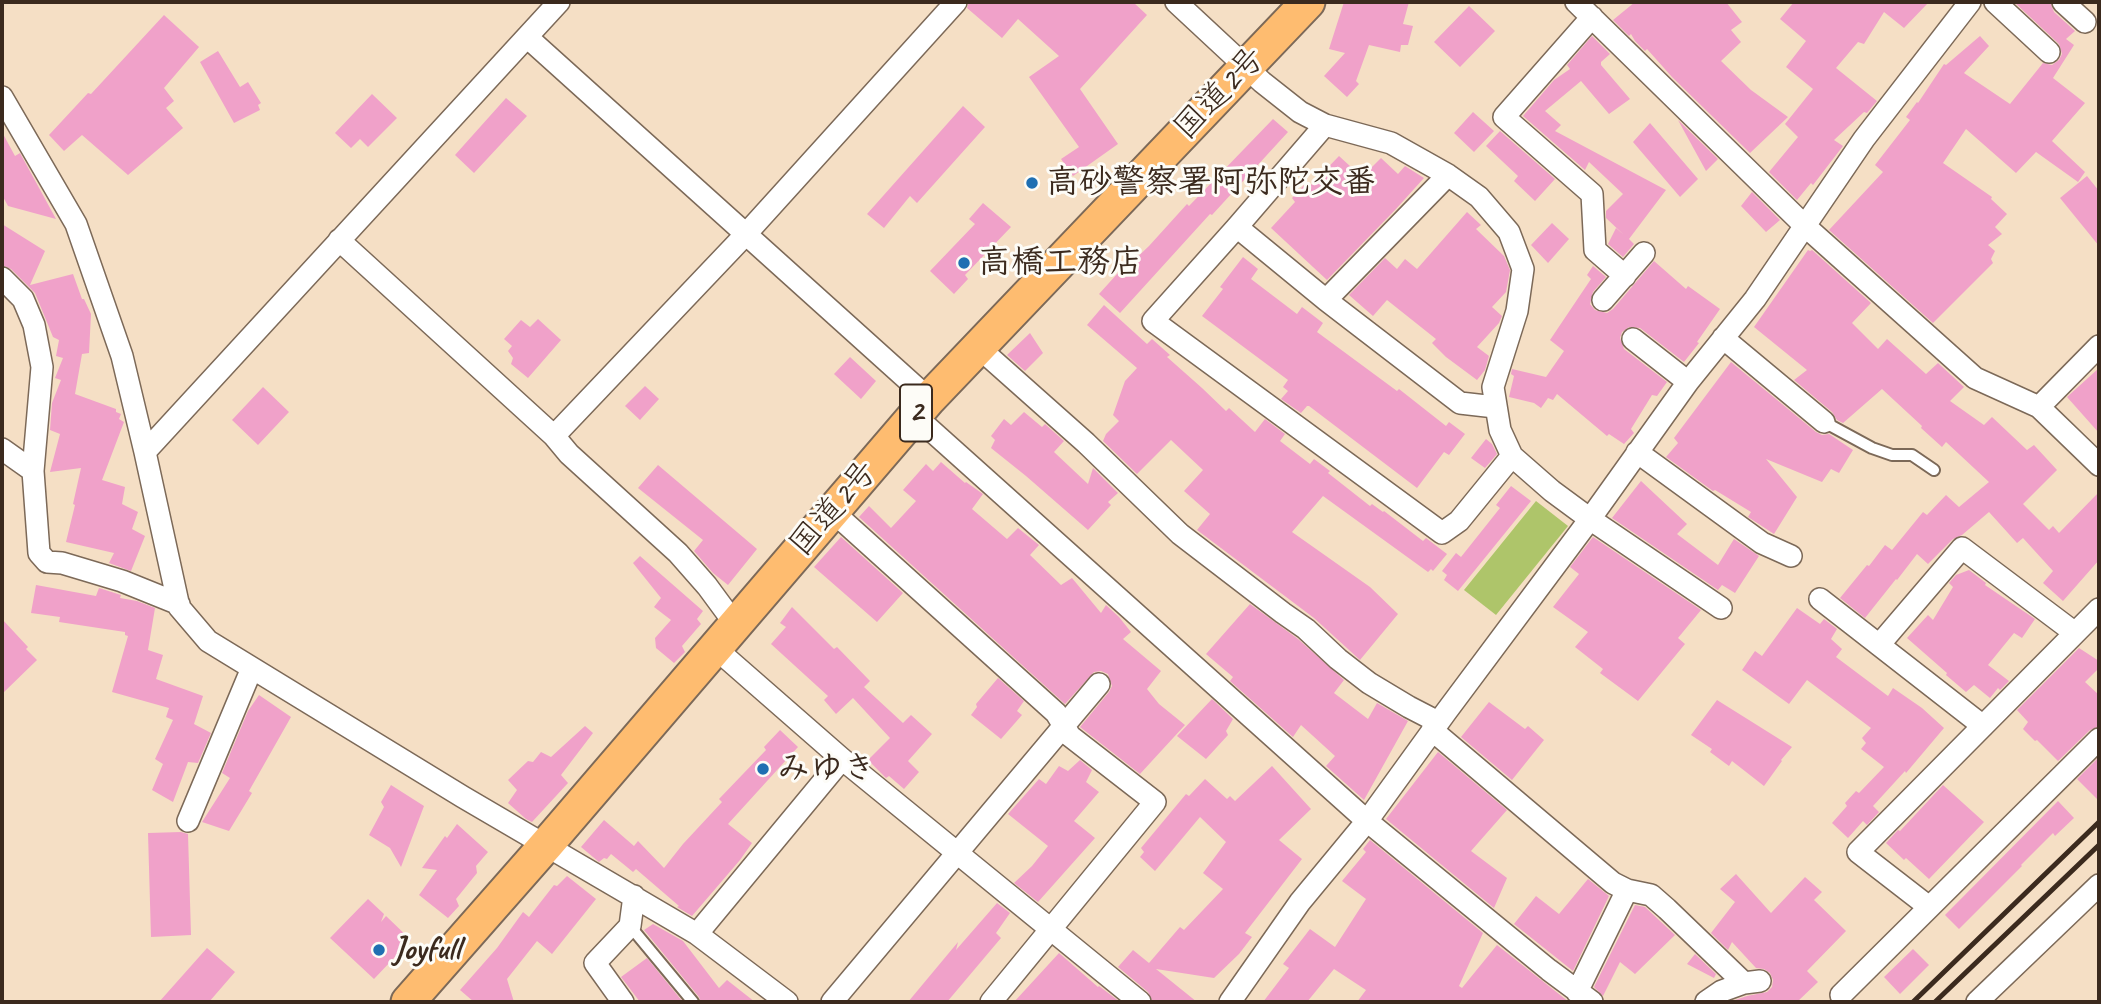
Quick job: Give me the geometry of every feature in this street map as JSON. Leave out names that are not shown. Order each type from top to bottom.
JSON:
[{"type":"highway","name":"国道2号","points":[[408,1002],[922,407],[1308,2]]},
{"type":"street","points":[[145,452],[559,2]]},
{"type":"street","points":[[554,436],[746,234],[956,2]]},
{"type":"street","points":[[1176,2],[1262,82],[1300,112],[1325,125],[1391,143],[1448,175],[1479,197],[1509,232],[1523,270],[1517,312],[1493,387],[1500,430],[1512,456],[1590,519],[1721,608]]},
{"type":"street","points":[[1576,2],[1805,226],[1975,378],[2039,407],[2099,465]]},
{"type":"street","points":[[1230,1002],[1300,902],[1367,821],[1688,382],[1755,299],[1864,139],[1970,2]]},
{"type":"street","points":[[1994,2],[2049,52]]},
{"type":"street","points":[[2063,2],[2085,22]]},
{"type":"street","points":[[1592,17],[1504,117],[1592,194],[1595,250],[1625,276]]},
{"type":"street","points":[[527,37],[746,234],[922,407],[1367,821],[1584,997],[1627,890]]},
{"type":"street","points":[[2,97],[76,224],[122,356],[179,604],[208,641],[463,797],[697,934],[787,1002]]},
{"type":"street","points":[[1325,125],[1153,321],[1442,533],[1459,521],[1512,456]]},
{"type":"street","points":[[1326,300],[1448,175]]},
{"type":"street","points":[[1237,227],[1326,300],[1460,403],[1495,407]]},
{"type":"street","points":[[340,240],[678,553],[707,586],[725,636],[842,759],[1140,1002]]},
{"type":"street","points":[[1603,300],[1644,253]]},
{"type":"street","points":[[2,278],[23,299],[34,325],[42,367],[33,471],[39,553],[47,562],[122,580],[179,604]]},
{"type":"street","points":[[1723,338],[1824,422]]},
{"type":"street","points":[[1633,339],[1688,382]]},
{"type":"street","points":[[2039,407],[2099,346]]},
{"type":"street","points":[[978,347],[1086,443],[1180,534],[1306,629],[1338,659],[1435,726],[1613,883],[1627,890],[1651,895],[1752,982],[1722,991],[1706,1002]]},
{"type":"street","points":[[2,449],[33,471]]},
{"type":"street","points":[[1637,452],[1762,543],[1791,556]]},
{"type":"street","points":[[832,512],[1056,713],[1070,736],[1154,802],[991,1002]]},
{"type":"street","points":[[1879,645],[1962,548],[2075,633]]},
{"type":"street","points":[[1820,599],[1983,726]]},
{"type":"street","points":[[1929,907],[1858,852],[2099,609]]},
{"type":"street","points":[[188,821],[253,668]]},
{"type":"street","points":[[832,1002],[1099,684]]},
{"type":"street","points":[[1841,995],[2099,739]]},
{"type":"street","points":[[697,934],[842,759]]},
{"type":"street","points":[[1977,1002],[2099,885]]},
{"type":"street","points":[[623,1002],[595,963],[630,926],[634,897]]},
{"type":"lane","points":[[1824,422],[1872,448],[1892,455],[1912,455],[1934,470]]},
{"type":"lane","points":[[630,926],[692,1002]]},
{"type":"green space","points":[[1536,501],[1568,526],[1496,615],[1464,590]]},
{"type":"building","points":[[969,2],[1133,2],[1147,15],[1080,89],[1118,144],[1073,176],[1061,159],[1079,147],[1029,77],[1059,56],[1018,19],[1002,38],[967,8]]},
{"type":"building","points":[[1344,2],[1409,2],[1403,24],[1413,26],[1408,45],[1401,45],[1400,52],[1369,45],[1356,81],[1359,84],[1347,97],[1324,76],[1345,53],[1329,49]]},
{"type":"building","points":[[1635,2],[1726,2],[1742,22],[1731,30],[1741,42],[1721,61],[1751,90],[1788,117],[1750,153],[1647,49],[1645,51],[1631,34],[1629,36],[1613,20]]},
{"type":"building","points":[[1794,2],[1929,2],[1904,28],[1884,12],[1864,44],[1858,42],[1836,68],[1877,101],[1867,113],[1864,112],[1834,140],[1843,146],[1813,185],[1811,183],[1797,200],[1769,172],[1798,137],[1785,124],[1813,89],[1786,67],[1806,41],[1780,19]]},
{"type":"building","points":[[2014,2],[2050,2],[2054,12],[2075,31],[2066,39],[2074,45],[2053,78],[2085,103],[2052,141],[2085,172],[2078,182],[2036,152],[2016,173],[1966,129],[1943,163],[1992,197],[2007,214],[1995,227],[2002,234],[1988,245],[1995,251],[1991,259],[1993,263],[1933,323],[1829,230],[1883,172],[1875,165],[1910,120],[1906,117],[1944,64],[1980,36],[1989,46],[1964,73],[2010,104],[2043,63],[2052,65],[2059,60],[2062,54],[2059,44]]},
{"type":"building","points":[[1469,6],[1495,31],[1460,67],[1434,42]]},
{"type":"building","points":[[164,15],[199,47],[164,88],[174,101],[166,108],[183,128],[128,175],[82,135],[64,151],[49,135]]},
{"type":"building","points":[[1592,36],[1610,54],[1601,65],[1630,99],[1609,114],[1581,81],[1545,111],[1561,125],[1555,131],[1666,190],[1629,239],[1634,244],[1623,257],[1608,244],[1616,228],[1624,235],[1606,218],[1606,211],[1623,194],[1589,162],[1585,170],[1523,116],[1554,80],[1570,69],[1567,65]]},
{"type":"building","points":[[218,51],[240,87],[248,82],[261,103],[258,105],[260,110],[234,123],[200,62]]},
{"type":"building","points":[[372,94],[397,118],[368,147],[360,139],[351,148],[335,133]]},
{"type":"building","points":[[506,98],[527,116],[474,173],[455,155]]},
{"type":"building","points":[[963,106],[985,127],[917,203],[910,196],[884,228],[867,214]]},
{"type":"building","points":[[1473,112],[1494,131],[1474,152],[1454,133]]},
{"type":"building","points":[[1273,119],[1288,132],[1120,313],[1099,294]]},
{"type":"building","points":[[1678,120],[1718,159],[1706,171]]},
{"type":"building","points":[[1650,123],[1698,179],[1680,197],[1633,142]]},
{"type":"building","points":[[1500,131],[1555,179],[1535,201],[1514,181],[1518,176],[1486,146]]},
{"type":"building","points":[[2,132],[15,156],[20,153],[56,219],[8,206],[2,195]]},
{"type":"building","points":[[1339,156],[1362,177],[1381,158],[1398,174],[1405,166],[1424,178],[1327,280],[1271,228],[1295,202],[1292,198],[1306,183],[1310,186]]},
{"type":"building","points":[[2087,176],[2099,191],[2099,246],[2060,198]]},
{"type":"building","points":[[1752,192],[1780,220],[1766,232],[1741,206]]},
{"type":"building","points":[[983,203],[1011,227],[965,275],[968,279],[954,294],[930,271],[975,224],[969,219]]},
{"type":"building","points":[[1467,212],[1481,225],[1476,229],[1504,256],[1510,270],[1506,292],[1492,307],[1502,316],[1499,323],[1477,347],[1489,356],[1485,370],[1477,380],[1432,343],[1436,339],[1387,300],[1373,316],[1349,295],[1385,258],[1397,269],[1405,259],[1417,269]]},
{"type":"building","points":[[1552,223],[1569,239],[1548,263],[1531,245]]},
{"type":"building","points":[[2,224],[45,251],[30,285],[73,274],[91,314],[89,353],[82,354],[75,394],[116,409],[116,412],[121,414],[119,419],[124,422],[102,480],[125,487],[122,504],[138,512],[132,529],[145,536],[131,571],[109,563],[114,553],[66,542],[81,468],[50,472],[60,434],[50,430],[52,403],[61,380],[55,378],[63,358],[56,356],[59,340],[53,337],[35,293],[11,269],[2,265]]},
{"type":"building","points":[[1808,250],[1812,250],[1871,303],[1852,323],[1878,349],[1887,339],[1926,374],[1938,363],[1964,387],[1950,401],[1984,425],[1992,417],[2027,450],[2034,445],[2057,470],[2023,504],[2049,530],[2053,526],[2059,533],[2099,492],[2099,560],[2063,601],[2043,583],[2053,571],[2023,538],[2017,543],[1989,512],[1962,535],[1953,539],[1928,564],[1917,554],[1865,618],[1840,598],[1885,545],[1892,550],[1923,512],[1927,515],[1946,495],[1959,507],[1989,482],[1946,442],[1942,447],[1882,389],[1843,423],[1794,380],[1807,370],[1754,327]]},
{"type":"building","points":[[1243,257],[1258,269],[1251,279],[1297,314],[1302,307],[1323,323],[1317,332],[1397,391],[1399,389],[1446,426],[1449,422],[1465,434],[1449,455],[1444,452],[1417,488],[1309,406],[1301,413],[1281,399],[1288,391],[1283,387],[1288,380],[1202,316]]},
{"type":"building","points":[[1654,261],[1686,289],[1688,286],[1720,309],[1684,362],[1640,328],[1629,327],[1622,332],[1620,338],[1624,349],[1667,382],[1657,396],[1652,395],[1631,429],[1634,433],[1624,444],[1609,434],[1607,436],[1557,394],[1553,400],[1548,398],[1541,408],[1534,403],[1509,397],[1514,376],[1511,374],[1512,369],[1546,377],[1564,351],[1550,340],[1591,279],[1587,275],[1593,266],[1606,277],[1593,292],[1590,304],[1595,310],[1607,313]]},
{"type":"building","points":[[1104,305],[1147,344],[1152,339],[1170,355],[1167,357],[1226,411],[1229,408],[1255,432],[1265,419],[1285,434],[1280,441],[1310,464],[1314,459],[1370,506],[1372,504],[1384,511],[1423,541],[1426,538],[1447,554],[1433,571],[1431,569],[1428,572],[1323,496],[1292,532],[1370,587],[1398,614],[1360,660],[1314,618],[1197,530],[1210,514],[1184,491],[1203,470],[1171,440],[1137,474],[1103,441],[1119,421],[1113,415],[1125,381],[1137,368],[1087,325]]},
{"type":"building","points":[[538,319],[561,340],[528,378],[511,364],[513,358],[508,351],[512,346],[504,339],[521,320],[530,327]]},
{"type":"building","points":[[1030,333],[1043,353],[1025,371],[1007,355]]},
{"type":"building","points":[[850,357],[876,381],[861,399],[834,374]]},
{"type":"building","points":[[1731,362],[1816,432],[1829,434],[1853,450],[1839,473],[1831,469],[1822,482],[1766,459],[1797,497],[1774,534],[1748,517],[1751,512],[1713,491],[1666,457],[1678,443],[1674,438]]},
{"type":"building","points":[[2099,368],[2099,433],[2067,397]]},
{"type":"building","points":[[645,386],[659,399],[640,420],[625,406]]},
{"type":"building","points":[[263,387],[289,412],[258,445],[232,420]]},
{"type":"building","points":[[1024,412],[1042,427],[1045,424],[1064,441],[1054,452],[1088,484],[1093,468],[1118,493],[1108,502],[1111,505],[1088,530],[991,448],[995,440],[991,436],[1004,419],[1011,425]]},
{"type":"building","points":[[1486,439],[1497,454],[1485,468],[1471,458]]},
{"type":"building","points":[[941,462],[965,483],[983,494],[972,509],[1007,539],[1018,528],[1039,545],[1030,555],[1061,585],[1072,578],[1101,613],[1106,605],[1131,632],[1123,639],[1161,671],[1147,689],[1159,704],[1185,725],[1140,774],[1080,727],[1109,692],[1112,686],[1108,674],[1094,672],[1065,704],[859,517],[869,506],[891,528],[916,501],[903,490],[926,464],[933,471]]},
{"type":"building","points":[[658,465],[757,549],[728,585],[713,573],[694,551],[703,540],[638,488]]},
{"type":"building","points":[[1641,481],[1687,524],[1677,534],[1718,565],[1734,539],[1759,556],[1735,593],[1722,585],[1718,590],[1612,518]]},
{"type":"building","points":[[1511,486],[1531,501],[1458,591],[1444,580],[1447,575],[1442,571],[1456,553],[1461,557],[1500,508],[1496,505]]},
{"type":"building","points":[[841,537],[903,593],[877,622],[814,567]]},
{"type":"building","points":[[1593,537],[1701,610],[1678,638],[1685,644],[1638,701],[1600,673],[1603,669],[1575,647],[1588,632],[1553,607],[1579,574],[1570,567]]},
{"type":"building","points":[[640,556],[703,611],[697,619],[701,624],[682,646],[685,652],[674,663],[656,648],[655,638],[671,620],[654,607],[661,598],[633,563]]},
{"type":"building","points":[[1969,570],[1986,583],[1985,585],[2035,619],[2022,638],[2014,633],[1988,665],[2009,681],[2000,690],[1998,688],[1990,698],[1974,685],[1966,692],[1907,638],[1928,615],[1933,620],[1953,587],[1949,583],[1956,575]]},
{"type":"building","points":[[36,585],[96,596],[99,588],[121,595],[120,598],[155,608],[148,650],[163,655],[156,679],[203,696],[194,724],[211,733],[198,763],[188,762],[173,802],[152,790],[163,764],[155,759],[173,720],[166,717],[169,708],[112,692],[128,636],[125,632],[59,622],[60,617],[31,613]]},
{"type":"building","points":[[1250,604],[1298,639],[1344,680],[1334,693],[1368,719],[1377,703],[1408,721],[1364,800],[1326,766],[1335,756],[1301,725],[1293,737],[1230,681],[1233,677],[1206,654]]},
{"type":"building","points":[[792,607],[870,681],[864,687],[903,723],[911,715],[932,734],[908,761],[919,772],[904,789],[889,776],[886,778],[868,760],[890,738],[853,698],[836,714],[824,700],[828,696],[771,644],[786,627],[780,623]]},
{"type":"building","points":[[1797,608],[1820,624],[1824,619],[1837,629],[1831,639],[1842,649],[1836,657],[1888,696],[1893,688],[1922,708],[1944,728],[1906,773],[1905,771],[1873,806],[1879,812],[1867,825],[1863,821],[1848,838],[1832,823],[1856,791],[1859,793],[1884,767],[1861,749],[1866,743],[1862,738],[1871,728],[1807,680],[1789,704],[1742,670],[1755,651],[1762,656]]},
{"type":"building","points":[[2,619],[37,660],[2,694]]},
{"type":"building","points":[[2079,648],[2099,661],[2099,668],[2085,682],[2099,695],[2099,726],[2090,730],[2058,761],[2023,729],[2028,722],[2017,710]]},
{"type":"building","points":[[998,678],[1024,701],[1017,711],[1022,715],[1001,739],[971,715],[977,707],[976,704]]},
{"type":"building","points":[[259,695],[291,717],[229,831],[202,822],[230,778],[222,773],[248,711]]},
{"type":"building","points":[[1212,699],[1233,719],[1226,731],[1228,735],[1206,759],[1177,736]]},
{"type":"building","points":[[1717,700],[1792,747],[1764,786],[1732,761],[1729,766],[1710,752],[1712,749],[1691,735]]},
{"type":"building","points":[[1489,702],[1525,729],[1528,726],[1544,740],[1512,780],[1461,737]]},
{"type":"building","points":[[585,726],[593,733],[561,775],[568,783],[532,822],[526,819],[508,803],[517,790],[508,780],[528,761],[533,762],[541,752],[551,757]]},
{"type":"building","points":[[780,730],[798,747],[728,824],[752,843],[692,916],[677,907],[679,906],[636,869],[633,872],[611,854],[599,862],[581,847],[604,820],[634,846],[638,841],[664,868],[722,802],[719,799],[766,750],[764,747]]},
{"type":"building","points":[[1438,752],[1507,810],[1471,851],[1507,878],[1494,908],[1386,819]]},
{"type":"building","points":[[2099,757],[2099,801],[2077,779]]},
{"type":"building","points":[[1080,760],[1092,770],[1086,782],[1099,792],[1074,821],[1095,838],[1038,902],[1014,883],[1048,846],[1008,814],[1039,779],[1046,784],[1059,766],[1068,771]]},
{"type":"building","points":[[1272,766],[1311,809],[1279,840],[1302,859],[1245,933],[1252,937],[1214,978],[1156,969],[1197,1002],[1153,1002],[1148,992],[1118,967],[1133,950],[1149,963],[1180,927],[1184,930],[1223,889],[1203,873],[1226,842],[1200,817],[1155,871],[1140,857],[1144,852],[1141,848],[1186,794],[1189,796],[1205,779],[1227,799],[1230,796],[1235,801]]},
{"type":"building","points":[[391,785],[424,806],[401,867],[390,848],[369,835],[384,807],[381,802]]},
{"type":"building","points":[[1943,785],[1984,822],[1929,879],[1886,843]]},
{"type":"building","points":[[2058,801],[2074,818],[2055,836],[2053,833],[1959,929],[1945,915]]},
{"type":"building","points":[[457,824],[488,852],[476,866],[477,873],[456,899],[459,906],[448,918],[419,895],[437,870],[422,868]]},
{"type":"building","points":[[148,833],[188,834],[191,935],[151,937]]},
{"type":"building","points":[[1370,840],[1483,933],[1459,986],[1462,988],[1497,945],[1569,1002],[1357,1002],[1366,990],[1334,969],[1307,1002],[1263,1002],[1289,968],[1283,964],[1310,929],[1335,947],[1366,899],[1342,881],[1366,852],[1363,849]]},
{"type":"building","points":[[1736,874],[1771,913],[1805,877],[1822,892],[1814,900],[1846,931],[1807,971],[1818,982],[1797,1002],[1729,1002],[1767,992],[1772,987],[1773,980],[1770,973],[1756,968],[1732,942],[1728,950],[1711,933],[1735,902],[1720,889]]},
{"type":"building","points":[[567,876],[596,899],[552,954],[537,941],[507,979],[514,1002],[474,1002],[460,990],[497,948],[523,912],[529,917],[554,885],[557,886]]},
{"type":"building","points":[[1588,879],[1609,896],[1573,971],[1514,924],[1536,896],[1559,914]]},
{"type":"building","points":[[368,899],[384,914],[381,922],[386,916],[411,940],[374,979],[330,938]]},
{"type":"building","points":[[997,903],[1010,913],[996,933],[1001,938],[947,1002],[908,1002],[958,942],[956,950]]},
{"type":"building","points":[[1635,905],[1645,907],[1675,935],[1635,974],[1620,962],[1603,996],[1594,987]]},
{"type":"building","points":[[653,924],[683,941],[719,988],[727,980],[755,1002],[701,1002],[644,930]]},
{"type":"building","points":[[207,948],[235,972],[209,1002],[159,1002]]},
{"type":"building","points":[[1913,949],[1929,965],[1900,994],[1884,977]]},
{"type":"building","points":[[1059,953],[1098,987],[1120,1002],[1014,1002]]},
{"type":"building","points":[[1695,954],[1716,974],[1714,978],[1687,964]]},
{"type":"building","points":[[647,958],[683,1002],[640,1002],[621,977]]},
{"type":"railway","points":[[1913,1002],[2099,822]]},
{"type":"railway","points":[[1935,1002],[2099,845]]},
{"type":"place","name":"高砂警察署阿弥陀交番","points":[[1032,183]]},
{"type":"place","name":"高橋工務店","points":[[964,263]]},
{"type":"place","name":"みゆき","points":[[763,769]]},
{"type":"place","name":"Joyfull","points":[[379,950]]}]
